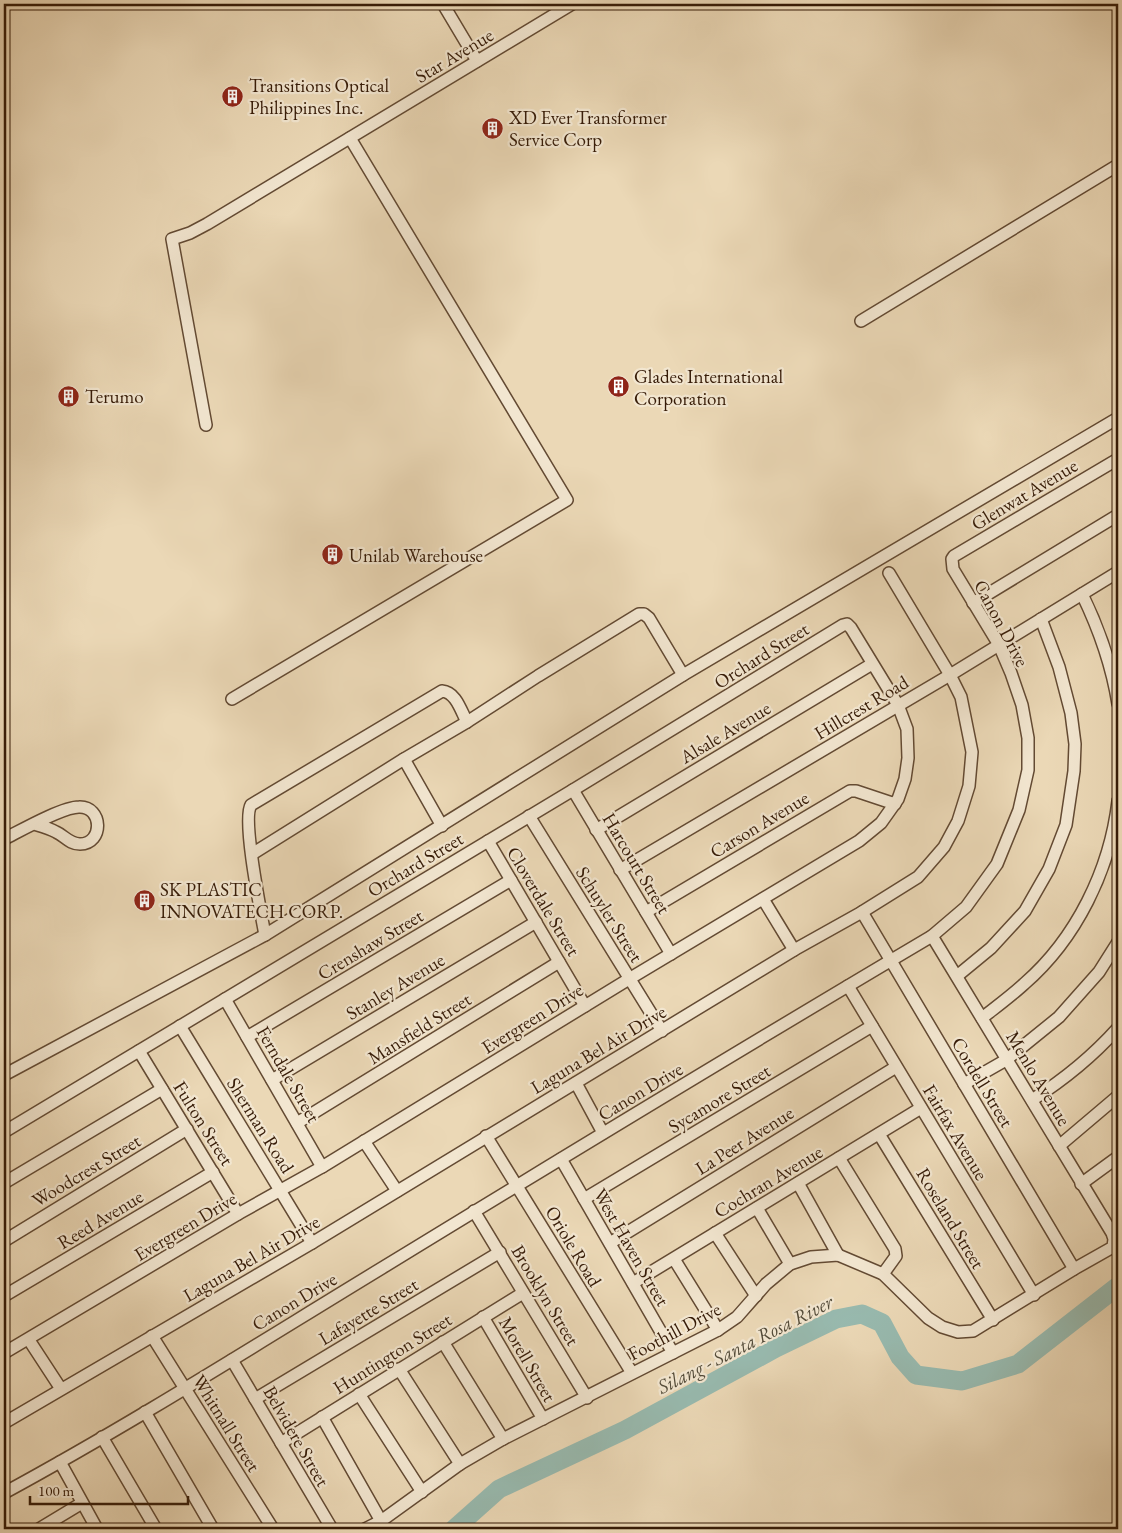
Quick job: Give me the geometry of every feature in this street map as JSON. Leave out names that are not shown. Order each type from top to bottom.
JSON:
[{"type":"street","points":[[443,4],[477,61]]},
{"type":"street","name":"Star Avenue","points":[[206,425],[172,239],[203,227],[572,4]]},
{"type":"street","points":[[232,699],[567,500],[350,138]]},
{"type":"street","points":[[861,321],[1118,165]]},
{"type":"street","points":[[4,1075],[265,934],[683,675],[1118,418]]},
{"type":"street","name":"Glenwat Avenue","points":[[951,563],[954,556],[1118,459]]},
{"type":"street","points":[[973,603],[1118,515]]},
{"type":"street","name":"Canon Drive","points":[[4,1493],[232,1360],[932,936],[966,907],[997,864],[1019,810],[1028,770],[1028,738],[1022,705],[999,645],[951,563]]},
{"type":"street","name":"Hillcrest Road","points":[[620,870],[999,645],[1118,572]]},
{"type":"street","name":"Laguna Bel Air Drive","points":[[4,1424],[312,1243],[794,950],[918,878],[944,847],[958,820],[969,786],[972,752],[961,697],[950,674],[889,573]]},
{"type":"street","points":[[1082,594],[1107,655],[1118,704]]},
{"type":"street","points":[[252,854],[639,614],[644,614],[649,618],[683,675]]},
{"type":"street","points":[[956,976],[991,948],[1025,910],[1049,869],[1066,825],[1074,771],[1075,744],[1071,713],[1059,667],[1041,619]]},
{"type":"street","name":"Evergreen Drive","points":[[4,1353],[238,1214],[322,1167],[859,841],[881,823],[898,799],[905,779],[908,758],[907,729],[898,705],[851,628],[847,624],[843,625]]},
{"type":"street","name":"Orchard Street","points":[[4,1132],[573,790],[843,625]]},
{"type":"street","name":"Alsale Avenue","points":[[596,830],[872,664]]},
{"type":"street","points":[[265,934],[252,854],[248,812],[251,804],[442,691],[452,694],[467,722]]},
{"type":"street","points":[[404,759],[442,826]]},
{"type":"street","name":"Harcourt Street","points":[[573,790],[671,954]]},
{"type":"street","name":"Carson Avenue","points":[[646,912],[850,791],[856,791],[895,804]]},
{"type":"street","points":[[982,1018],[1025,984],[1060,946],[1086,905],[1104,860],[1116,820],[1118,802]]},
{"type":"street","points":[[4,840],[34,824],[69,809],[80,807],[86,808],[94,815],[98,826],[97,832],[90,841],[78,844],[72,843],[56,832],[34,824]]},
{"type":"street","name":"Schuyler Street","points":[[529,816],[662,1031]]},
{"type":"street","name":"Cloverdale Street","points":[[488,841],[585,1006]]},
{"type":"street","name":"Crenshaw Street","points":[[247,1037],[511,880]]},
{"type":"street","points":[[763,899],[794,950]]},
{"type":"street","name":"Cordell Street","points":[[862,912],[1074,1269]]},
{"type":"street","name":"Stanley Avenue","points":[[272,1080],[536,922]]},
{"type":"street","name":"Menlo Avenue","points":[[932,936],[1112,1233],[1114,1240]]},
{"type":"street","points":[[964,1084],[1006,1060],[1059,1017],[1099,972],[1118,942]]},
{"type":"street","name":"Mansfield Street","points":[[297,1123],[559,962]]},
{"type":"street","name":"Fairfax Avenue","points":[[848,986],[1034,1295]]},
{"type":"street","name":"Ferndale Street","points":[[225,999],[322,1167]]},
{"type":"street","name":"Sherman Road","points":[[180,1026],[312,1243]]},
{"type":"street","name":"Sycamore Street","points":[[584,1200],[872,1026]]},
{"type":"street","points":[[1032,1100],[1060,1082],[1097,1052],[1118,1028]]},
{"type":"street","name":"Fulton Street","points":[[139,1051],[238,1214]]},
{"type":"street","name":"La Peer Avenue","points":[[610,1243],[896,1067]]},
{"type":"street","points":[[576,1083],[603,1134]]},
{"type":"street","points":[[4,1183],[162,1090]]},
{"type":"street","points":[[1058,1146],[1118,1096]]},
{"type":"street","name":"Cochran Avenue","points":[[633,1283],[921,1108]]},
{"type":"street","name":"Woodcrest Street","points":[[4,1241],[187,1130]]},
{"type":"street","name":"Roseland Street","points":[[879,1134],[993,1320]]},
{"type":"street","name":"Oriole Road","points":[[486,1136],[632,1374]]},
{"type":"street","points":[[364,1141],[397,1191]]},
{"type":"street","points":[[1081,1184],[1118,1157]]},
{"type":"street","points":[[839,1158],[894,1249],[896,1256],[883,1274]]},
{"type":"street","name":"West Haven Street","points":[[561,1159],[673,1353]]},
{"type":"street","name":"Reed Avenue","points":[[4,1296],[213,1172]]},
{"type":"street","points":[[798,1183],[838,1255]]},
{"type":"street","points":[[757,1208],[790,1264]]},
{"type":"street","name":"Brooklyn Street","points":[[474,1212],[587,1398]]},
{"type":"street","points":[[715,1233],[756,1296]]},
{"type":"street","name":"Foothill Drive","points":[[365,1529],[381,1521],[460,1464],[504,1439],[718,1330],[737,1317],[766,1284],[790,1264],[811,1257],[838,1255],[883,1274],[928,1318],[942,1327],[958,1332],[973,1331],[1113,1247],[1114,1240]]},
{"type":"street","name":"Lafayette Street","points":[[255,1399],[500,1252]]},
{"type":"street","points":[[674,1259],[718,1330]]},
{"type":"street","name":"Huntington Street","points":[[281,1443],[523,1293]]},
{"type":"street","name":"Morell Street","points":[[483,1317],[543,1420]]},
{"type":"street","name":"Whitnall Street","points":[[152,1336],[273,1529]]},
{"type":"street","points":[[28,1340],[61,1389]]},
{"type":"street","points":[[443,1342],[504,1439]]},
{"type":"street","name":"Belvidere Street","points":[[232,1360],[332,1529]]},
{"type":"street","points":[[399,1369],[460,1464]]},
{"type":"street","points":[[359,1394],[422,1492]]},
{"type":"street","points":[[145,1412],[213,1529]]},
{"type":"street","points":[[322,1417],[381,1521]]},
{"type":"street","points":[[102,1437],[156,1529]]},
{"type":"street","points":[[60,1462],[97,1529]]},
{"type":"street","points":[[41,1529],[82,1503]]},
{"type":"waterway","name":"Silang - Santa Rosa River","points":[[454,1529],[499,1489],[625,1430],[776,1348],[836,1319],[862,1314],[882,1323],[900,1357],[916,1375],[962,1381],[1018,1364],[1118,1286]]},
{"type":"place","name":"Transitions Optical Philippines Inc.","points":[[233,96]]},
{"type":"place","name":"XD Ever Transformer Service Corp","points":[[493,128]]},
{"type":"place","name":"Glades International Corporation","points":[[618,387]]},
{"type":"place","name":"Terumo","points":[[69,396]]},
{"type":"place","name":"Unilab Warehouse","points":[[333,555]]},
{"type":"place","name":"SK PLASTIC INNOVATECH CORP.","points":[[144,900]]}]
